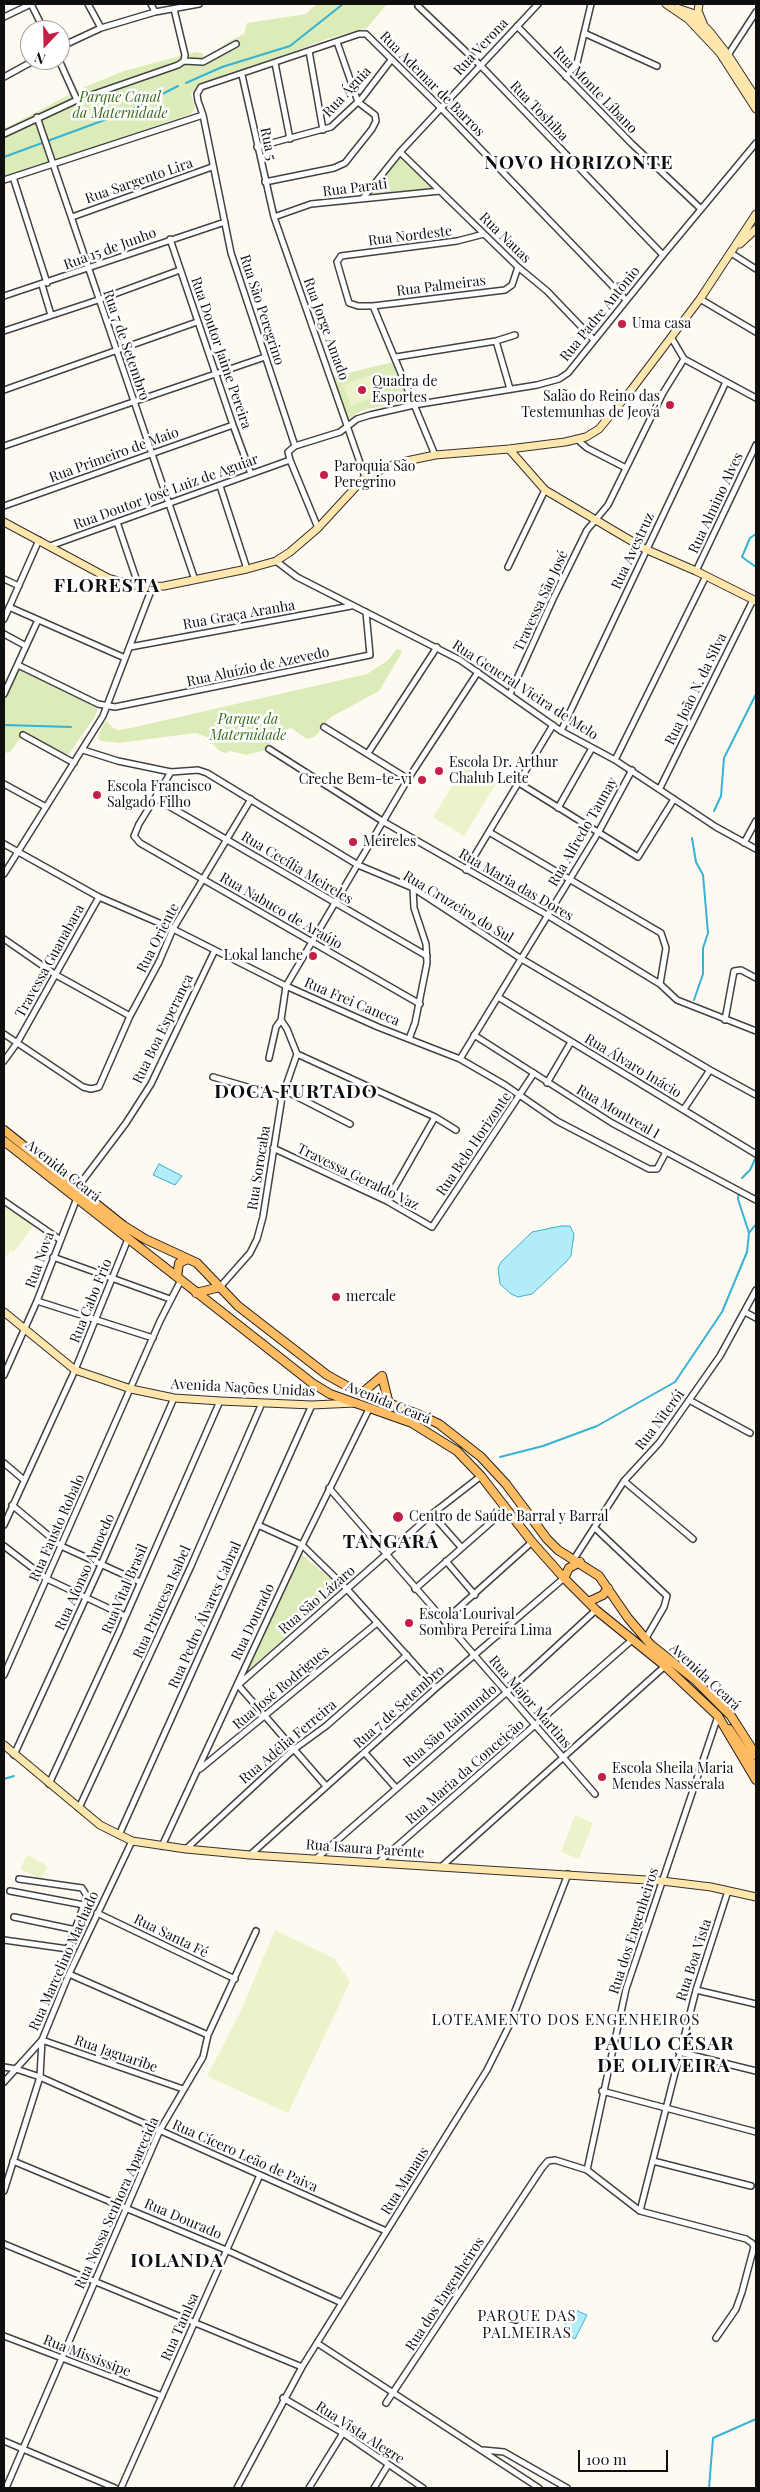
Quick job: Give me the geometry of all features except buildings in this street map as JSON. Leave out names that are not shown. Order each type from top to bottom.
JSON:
[{"type":"main road","name":"Avenida Ceará","points":[[4,1130],[124,1226],[146,1239],[196,1263],[238,1306],[327,1375],[362,1393],[439,1424],[482,1457],[506,1484],[547,1539],[558,1550],[577,1560],[599,1576],[646,1638],[694,1679],[730,1716],[756,1755]]},
{"type":"main road","name":"Avenida Ceará","points":[[4,1141],[312,1383],[330,1394],[412,1423],[457,1451],[482,1476],[532,1542],[564,1578],[596,1610],[665,1666],[719,1718],[756,1780]]},
{"type":"main road","points":[[179,1278],[179,1263],[188,1259]]},
{"type":"main road","points":[[196,1293],[220,1287]]},
{"type":"main road","points":[[362,1393],[382,1376],[389,1404]]},
{"type":"main road","points":[[355,1403],[367,1402],[373,1397]]},
{"type":"main road","points":[[564,1578],[569,1568],[577,1560]]},
{"type":"main road","points":[[588,1602],[603,1596],[608,1588]]},
{"type":"main road","points":[[719,1718],[734,1733],[756,1768]]},
{"type":"street","points":[[4,17],[31,4],[39,20]]},
{"type":"street","points":[[88,4],[100,28]]},
{"type":"street","points":[[150,4],[154,12]]},
{"type":"street","points":[[70,42],[100,28],[154,12],[199,4]]},
{"type":"street","name":"Rua Verona","points":[[363,198],[400,152],[538,4]]},
{"type":"street","points":[[566,77],[576,63],[591,4]]},
{"type":"street","points":[[666,4],[690,16],[705,27],[728,55],[756,98]]},
{"type":"street","points":[[690,16],[699,4]]},
{"type":"street","points":[[699,4],[698,11],[705,27]]},
{"type":"street","name":"Rua Toshiba","points":[[418,6],[480,65],[663,254]]},
{"type":"street","points":[[174,8],[185,55],[184,61]]},
{"type":"street","points":[[728,55],[756,12]]},
{"type":"street","points":[[690,16],[726,62],[756,109]]},
{"type":"street","name":"Rua Monte Líbano","points":[[518,26],[632,144],[701,209]]},
{"type":"street","points":[[584,33],[657,66]]},
{"type":"street","name":"Rua Ademar de Barros","points":[[198,91],[205,84],[242,75],[309,51],[366,34],[441,108],[626,300]]},
{"type":"street","points":[[265,182],[334,168],[345,163],[376,121],[371,110],[358,102],[337,42]]},
{"type":"street","points":[[4,134],[77,100],[178,65],[184,61],[203,62],[236,44]]},
{"type":"street","points":[[309,51],[323,130]]},
{"type":"street","name":"Rua Águia","points":[[257,147],[323,130],[337,123],[358,102],[391,60]]},
{"type":"street","points":[[276,63],[290,139]]},
{"type":"street","points":[[4,77],[20,68]]},
{"type":"street","points":[[64,70],[77,100]]},
{"type":"street","name":"Rua 5","points":[[242,75],[274,217]]},
{"type":"street","name":"Rua São Peregrino","points":[[198,91],[198,101],[203,115],[212,167],[232,253],[295,446]]},
{"type":"street","points":[[4,180],[203,115]]},
{"type":"street","name":"Rua 7 de Setembro","points":[[37,117],[150,453],[195,580]]},
{"type":"street","name":"Rua Padre Antônio","points":[[295,446],[340,432],[357,419],[414,405],[548,383],[559,379],[568,373],[663,254],[756,143]]},
{"type":"street","name":"Rua Nauas","points":[[400,152],[518,267],[547,292],[594,340]]},
{"type":"street","name":"Rua Sargento Lira","points":[[72,217],[212,167]]},
{"type":"street","points":[[13,177],[45,284],[51,315]]},
{"type":"street","name":"Rua Parati","points":[[274,217],[311,204],[440,190]]},
{"type":"street","points":[[4,522],[108,578],[139,587],[152,588],[247,569],[276,561],[290,552],[318,528],[365,477],[397,463],[435,455],[509,449],[578,440],[599,429],[609,418],[700,299],[756,214]]},
{"type":"street","name":"Rua Jorge Amado","points":[[274,217],[365,477]]},
{"type":"street","name":"Rua 15 de Junho","points":[[4,296],[45,284],[170,239],[225,222]]},
{"type":"street","points":[[731,253],[756,229]]},
{"type":"street","name":"Rua Nordeste","points":[[352,306],[349,303],[337,262],[341,256],[457,241],[484,234]]},
{"type":"street","name":"Rua Doutor Jaime Pereira","points":[[170,239],[232,425],[252,474]]},
{"type":"street","points":[[731,253],[756,269]]},
{"type":"street","name":"Rua Palmeiras","points":[[352,306],[373,306],[505,290],[512,286],[518,267]]},
{"type":"street","points":[[4,330],[98,300],[180,270]]},
{"type":"street","points":[[700,299],[756,332]]},
{"type":"street","points":[[373,306],[396,356],[435,455]]},
{"type":"street","points":[[4,390],[197,322]]},
{"type":"street","points":[[396,356],[496,341],[515,335]]},
{"type":"street","points":[[671,337],[684,359],[756,398]]},
{"type":"street","points":[[496,341],[510,389]]},
{"type":"street","points":[[4,446],[265,357]]},
{"type":"street","name":"Travessa São José","points":[[510,694],[587,530],[608,505],[663,393],[684,359]]},
{"type":"street","name":"Rua Avestruz","points":[[562,731],[726,382]]},
{"type":"street","name":"Rua Primeiro de Maio","points":[[4,506],[232,425]]},
{"type":"street","points":[[578,440],[587,448],[626,468]]},
{"type":"street","name":"Rua Almino Alves","points":[[696,571],[756,445]]},
{"type":"street","points":[[295,446],[288,452],[290,460],[318,528]]},
{"type":"street","points":[[509,449],[545,490],[646,550],[696,571],[755,600]]},
{"type":"street","name":"Rua Doutor José Luiz de Aguiar","points":[[50,546],[168,502],[220,486],[290,460]]},
{"type":"street","points":[[220,486],[247,569]]},
{"type":"street","points":[[508,566],[545,490]]},
{"type":"street","points":[[117,522],[139,587]]},
{"type":"street","points":[[4,619],[39,540]]},
{"type":"street","name":"Rua General Vieira de Melo","points":[[276,561],[298,577],[352,606],[437,647],[478,672],[562,731],[632,770],[674,799],[756,849]]},
{"type":"street","points":[[615,760],[706,576]]},
{"type":"street","points":[[4,579],[19,586]]},
{"type":"street","points":[[4,874],[83,750],[108,707],[152,588]]},
{"type":"street","name":"Rua João N. da Silva","points":[[660,788],[755,600]]},
{"type":"street","name":"Rua Graça Aranha","points":[[130,647],[352,606]]},
{"type":"street","points":[[9,607],[125,658]]},
{"type":"street","name":"Rua Aluízio de Azevedo","points":[[108,707],[370,655],[366,612]]},
{"type":"street","points":[[4,691],[38,620]]},
{"type":"street","points":[[4,634],[26,646]]},
{"type":"street","points":[[368,753],[437,647]]},
{"type":"street","points":[[18,665],[108,707]]},
{"type":"street","points":[[269,1058],[276,1027],[281,1020],[286,986],[408,779],[478,672]]},
{"type":"street","points":[[466,870],[553,724]]},
{"type":"street","points":[[324,726],[408,779]]},
{"type":"street","points":[[23,735],[74,762]]},
{"type":"street","points":[[558,808],[592,748]]},
{"type":"street","name":"Rua Maria das Dores","points":[[269,749],[384,822],[547,915],[660,984],[677,1000],[756,1032]]},
{"type":"street","name":"Rua Cruzeiro do Sul","points":[[83,750],[118,761],[171,772],[198,770],[251,799],[358,865],[413,888],[520,958],[710,1070],[756,1094]]},
{"type":"street","name":"Rua Alfredo Taunay","points":[[460,1059],[498,998],[520,958],[571,879],[632,770]]},
{"type":"street","points":[[155,798],[171,772]]},
{"type":"street","points":[[518,783],[638,857],[674,799]]},
{"type":"street","points":[[4,784],[46,807]]},
{"type":"street","name":"Rua Nabuco de Araújo","points":[[155,798],[134,836],[140,843],[420,1004]]},
{"type":"street","name":"Rua Cecília Meireles","points":[[155,798],[334,904],[427,956]]},
{"type":"street","name":"Rua Oriente","points":[[17,1043],[83,1087],[92,1089],[99,1087],[130,1016],[159,962],[173,929],[251,799]]},
{"type":"street","points":[[744,843],[756,821]]},
{"type":"street","points":[[489,832],[661,933],[666,948],[660,984]]},
{"type":"street","name":"Rua Frei Caneca","points":[[4,844],[99,897],[173,929],[214,952],[286,986],[460,1059],[557,1121],[649,1169],[657,1169],[666,1152]]},
{"type":"street","points":[[409,1039],[426,979],[427,956],[426,944],[414,908],[413,888]]},
{"type":"street","name":"Travessa Guanabara","points":[[4,1061],[17,1043],[99,897]]},
{"type":"street","points":[[4,939],[56,975],[130,1016]]},
{"type":"street","name":"Rua Boa Esperança","points":[[77,1188],[126,1123],[151,1084],[214,952]]},
{"type":"street","points":[[725,1020],[734,970],[741,970],[756,978]]},
{"type":"street","name":"Rua Álvaro Inácio","points":[[498,998],[756,1154]]},
{"type":"street","points":[[281,1020],[287,1029],[297,1054],[435,1117],[456,1130]]},
{"type":"street","points":[[4,1034],[17,1043]]},
{"type":"street","name":"Rua Montreal I","points":[[474,1036],[612,1123],[756,1200]]},
{"type":"street","points":[[547,1083],[571,1042]]},
{"type":"street","name":"Rua Sorocaba","points":[[220,1287],[250,1253],[257,1239],[264,1217],[282,1097],[297,1054]]},
{"type":"street","points":[[684,1109],[710,1070]]},
{"type":"street","name":"Rua Belo Horizonte","points":[[432,1227],[534,1073]]},
{"type":"street","points":[[213,1077],[282,1097]]},
{"type":"street","points":[[284,1090],[350,1124]]},
{"type":"street","points":[[387,1201],[435,1117]]},
{"type":"street","name":"Travessa Geraldo Vaz","points":[[273,1148],[387,1201],[432,1227]]},
{"type":"street","name":"Rua Nova","points":[[4,1375],[37,1301],[59,1240],[77,1198]]},
{"type":"street","points":[[4,1201],[59,1240]]},
{"type":"street","name":"Rua Cabo Frio","points":[[4,1525],[75,1370],[128,1239]]},
{"type":"street","points":[[53,1257],[170,1299]]},
{"type":"street","name":"Rua Fausto Robalo","points":[[4,1675],[179,1278]]},
{"type":"street","name":"Rua Niterói","points":[[577,1560],[624,1481],[659,1443],[720,1356],[756,1290]]},
{"type":"street","points":[[37,1301],[153,1338]]},
{"type":"street","name":"Avenida Nações Unidas","points":[[4,1312],[75,1370],[131,1389],[174,1398],[220,1402],[312,1405],[355,1403]]},
{"type":"street","points":[[745,1312],[756,1318]]},
{"type":"street","name":"Rua Afonso Amoedo","points":[[14,1755],[101,1565],[174,1398]]},
{"type":"street","points":[[689,1400],[750,1433]]},
{"type":"street","name":"Rua Vital Brasil","points":[[48,1784],[220,1402]]},
{"type":"street","name":"Rua Princesa Isabel","points":[[79,1808],[191,1566],[262,1404]]},
{"type":"street","name":"Rua Pedro Álvares Cabral","points":[[119,1835],[312,1405]]},
{"type":"street","name":"Rua Dourado","points":[[162,1846],[329,1488],[369,1409]]},
{"type":"street","points":[[4,1463],[24,1480]]},
{"type":"street","name":"Rua São Lázaro","points":[[238,1685],[432,1514],[482,1476]]},
{"type":"street","points":[[624,1481],[693,1539]]},
{"type":"street","name":"Rua Major Martins","points":[[329,1488],[595,1794]]},
{"type":"street","points":[[12,1505],[61,1546],[140,1582]]},
{"type":"street","points":[[415,1588],[506,1509]]},
{"type":"street","points":[[432,1514],[461,1547]]},
{"type":"street","points":[[258,1525],[302,1545],[346,1588],[436,1688]]},
{"type":"street","points":[[595,1528],[666,1596],[664,1607],[646,1638]]},
{"type":"street","points":[[444,1621],[532,1542]]},
{"type":"street","points":[[4,1546],[47,1579],[125,1616]]},
{"type":"street","points":[[446,1561],[475,1594]]},
{"type":"street","name":"Rua 7 de Setembro","points":[[250,1854],[436,1688],[564,1578]]},
{"type":"street","name":"Rua São Raimundo","points":[[317,1858],[507,1692],[596,1610]]},
{"type":"street","name":"Rua José Rodrigues","points":[[198,1770],[266,1717],[377,1623]]},
{"type":"street","name":"Rua Maria da Conceição","points":[[380,1861],[633,1639]]},
{"type":"street","name":"Rua Adélia Ferreira","points":[[186,1849],[293,1750],[326,1726],[407,1655]]},
{"type":"street","points":[[442,1867],[665,1666]]},
{"type":"street","points":[[238,1685],[326,1786]]},
{"type":"street","name":"Rua dos Engenheiros","points":[[386,2403],[542,2168],[548,2162],[556,2160],[586,2170],[626,1989],[719,1718]]},
{"type":"street","name":"Rua Isaura Parente","points":[[4,1745],[48,1784],[100,1825],[132,1841],[186,1849],[250,1854],[380,1861],[442,1867],[662,1881],[711,1887],[756,1897]]},
{"type":"street","points":[[365,1753],[396,1788]]},
{"type":"street","name":"Rua Marcelino Machado","points":[[4,2082],[42,2040],[69,1974],[132,1841]]},
{"type":"street","name":"Rua Manaus","points":[[237,2488],[283,2398],[487,2070],[510,2024],[568,1874]]},
{"type":"street","points":[[4,1940],[65,1950],[71,1944],[87,1896],[82,1888],[19,1879]]},
{"type":"street","points":[[10,1891],[84,1905]]},
{"type":"street","name":"Rua Boa Vista","points":[[640,2211],[696,1990],[728,1892]]},
{"type":"street","name":"Rua Santa Fé","points":[[97,1913],[235,1979]]},
{"type":"street","points":[[14,1917],[75,1933],[85,1940]]},
{"type":"street","name":"Rua Nossa Senhora Aparecida","points":[[6,2488],[160,2130],[168,2123],[183,2089],[203,2057],[208,2035],[256,1931]]},
{"type":"street","points":[[71,1944],[81,1948]]},
{"type":"street","points":[[69,1974],[208,2035]]},
{"type":"street","points":[[696,1990],[756,2004]]},
{"type":"street","points":[[4,2191],[40,2077],[42,2040]]},
{"type":"street","name":"Rua Jaguaribe","points":[[42,2040],[183,2089]]},
{"type":"street","points":[[679,2052],[756,2071]]},
{"type":"street","name":"Rua Cícero Leão de Paiva","points":[[4,2067],[40,2077],[386,2231]]},
{"type":"street","points":[[602,2091],[756,2132]]},
{"type":"street","name":"Rua Dourado","points":[[13,2161],[226,2250],[342,2303]]},
{"type":"street","points":[[653,2161],[751,2186]]},
{"type":"street","points":[[586,2170],[640,2211],[746,2239],[752,2243],[754,2247],[736,2309],[716,2338]]},
{"type":"street","name":"Rua Tamlsa","points":[[121,2488],[260,2174]]},
{"type":"street","points":[[4,2244],[302,2367]]},
{"type":"street","name":"Rua Mississipe","points":[[4,2336],[162,2396]]},
{"type":"street","points":[[318,2343],[538,2488]]},
{"type":"street","name":"Rua Vista Alegre","points":[[283,2398],[342,2433],[423,2488]]},
{"type":"street","points":[[309,2488],[342,2433]]},
{"type":"street","points":[[4,2441],[115,2488]]},
{"type":"street","points":[[482,2450],[504,2452],[567,2488]]},
{"type":"street","points":[[374,2488],[388,2466]]},
{"type":"green space","name":"Parque Canal da Maternidade","points":[[316,4],[387,4],[367,28],[327,39],[196,88],[191,94],[195,108],[191,114],[4,177],[4,129],[80,89],[124,71],[195,52],[202,53],[205,59],[229,41],[244,34],[247,23],[306,14]]},
{"type":"green space","points":[[400,157],[432,188],[371,194]]},
{"type":"green space","points":[[392,362],[408,402],[367,409],[357,413],[348,420],[333,377]]},
{"type":"green space","name":"Quadra de Esportes","points":[[373,374],[381,395],[351,406],[343,385]]},
{"type":"green space","name":"Parque da Maternidade","points":[[397,649],[402,651],[401,654],[379,691],[331,717],[322,726],[318,734],[312,738],[307,739],[291,728],[276,734],[266,750],[246,755],[231,751],[225,753],[218,750],[209,738],[196,733],[119,743],[101,741],[98,738],[104,722],[107,721],[113,728],[118,730],[131,728],[367,674],[387,661]]},
{"type":"green space","points":[[21,667],[98,709],[94,718],[68,755],[26,734],[23,735],[10,752],[4,753],[4,698]]},
{"type":"green space","points":[[466,763],[497,782],[464,836],[433,817]]},
{"type":"green space","points":[[7,1205],[34,1225],[14,1252],[11,1250],[4,1259],[4,1209]]},
{"type":"green space","points":[[301,1554],[341,1587],[247,1672]]},
{"type":"green space","points":[[575,1815],[593,1823],[579,1859],[561,1852]]},
{"type":"green space","points":[[27,1855],[48,1866],[41,1880],[20,1869]]},
{"type":"green space","points":[[275,1930],[335,1959],[350,1982],[288,2113],[207,2076],[239,2015]]},
{"type":"water","points":[[159,1164],[182,1176],[175,1185],[153,1175]]},
{"type":"water","points":[[570,1226],[574,1234],[571,1256],[532,1294],[518,1297],[511,1294],[500,1284],[498,1268],[501,1262],[532,1232]]},
{"type":"water","points":[[573,2309],[587,2315],[575,2339],[562,2332]]},
{"type":"waterway","points":[[186,83],[222,67],[290,46],[343,4]]},
{"type":"waterway","points":[[4,157],[129,111],[178,86]]},
{"type":"waterway","points":[[756,534],[750,538],[742,557],[756,567]]},
{"type":"waterway","points":[[714,811],[721,796],[724,758],[756,694]]},
{"type":"waterway","points":[[4,725],[71,727]]},
{"type":"waterway","points":[[692,838],[696,862],[703,875],[708,933],[703,948],[703,974],[694,1000]]},
{"type":"waterway","points":[[742,1178],[750,1170],[756,1157]]},
{"type":"waterway","points":[[500,1457],[543,1446],[597,1426],[675,1382],[722,1312],[747,1252],[749,1233],[738,1199],[739,1193]]},
{"type":"waterway","points":[[749,1233],[756,1224]]},
{"type":"waterway","points":[[4,1779],[14,1776]]},
{"type":"waterway","points":[[709,2488],[713,2438],[756,2419]]},
{"type":"place","name":"Uma casa","points":[[622,324]]},
{"type":"place","name":"Quadra de Esportes","points":[[362,390]]},
{"type":"place","name":"Salão do Reino das Testemunhas de Jeová","points":[[670,405]]},
{"type":"place","name":"Paroquia São Peregrino","points":[[324,475]]},
{"type":"place","name":"Escola Dr. Arthur Chalub Leite","points":[[439,771]]},
{"type":"place","name":"Creche Bem-te-vi","points":[[422,780]]},
{"type":"place","name":"Escola Francisco Salgado Filho","points":[[97,795]]},
{"type":"place","name":"Meireles","points":[[353,842]]},
{"type":"place","name":"Lokal lanche","points":[[313,956]]},
{"type":"place","name":"mercale","points":[[336,1297]]},
{"type":"place","name":"Centro de Saúde Barral y Barral","points":[[398,1517]]},
{"type":"place","name":"Escola Lourival Sombra Pereira Lima","points":[[409,1623]]},
{"type":"place","name":"Escola Sheila Maria Mendes Nasserala","points":[[602,1777]]},
{"type":"district","name":"NOVO HORIZONTE","points":[[579,163]]},
{"type":"district","name":"FLORESTA","points":[[107,586]]},
{"type":"district","name":"DOCA FURTADO","points":[[296,1092]]},
{"type":"district","name":"TANGARÁ","points":[[391,1542]]},
{"type":"district","name":"LOTEAMENTO DOS ENGENHEIROS","points":[[566,2020]]},
{"type":"district","name":"PAULO CÉSAR DE OLIVEIRA","points":[[664,2055]]},
{"type":"district","name":"IOLANDA","points":[[177,2261]]},
{"type":"district","name":"PARQUE DAS PALMEIRAS","points":[[527,2324]]}]
